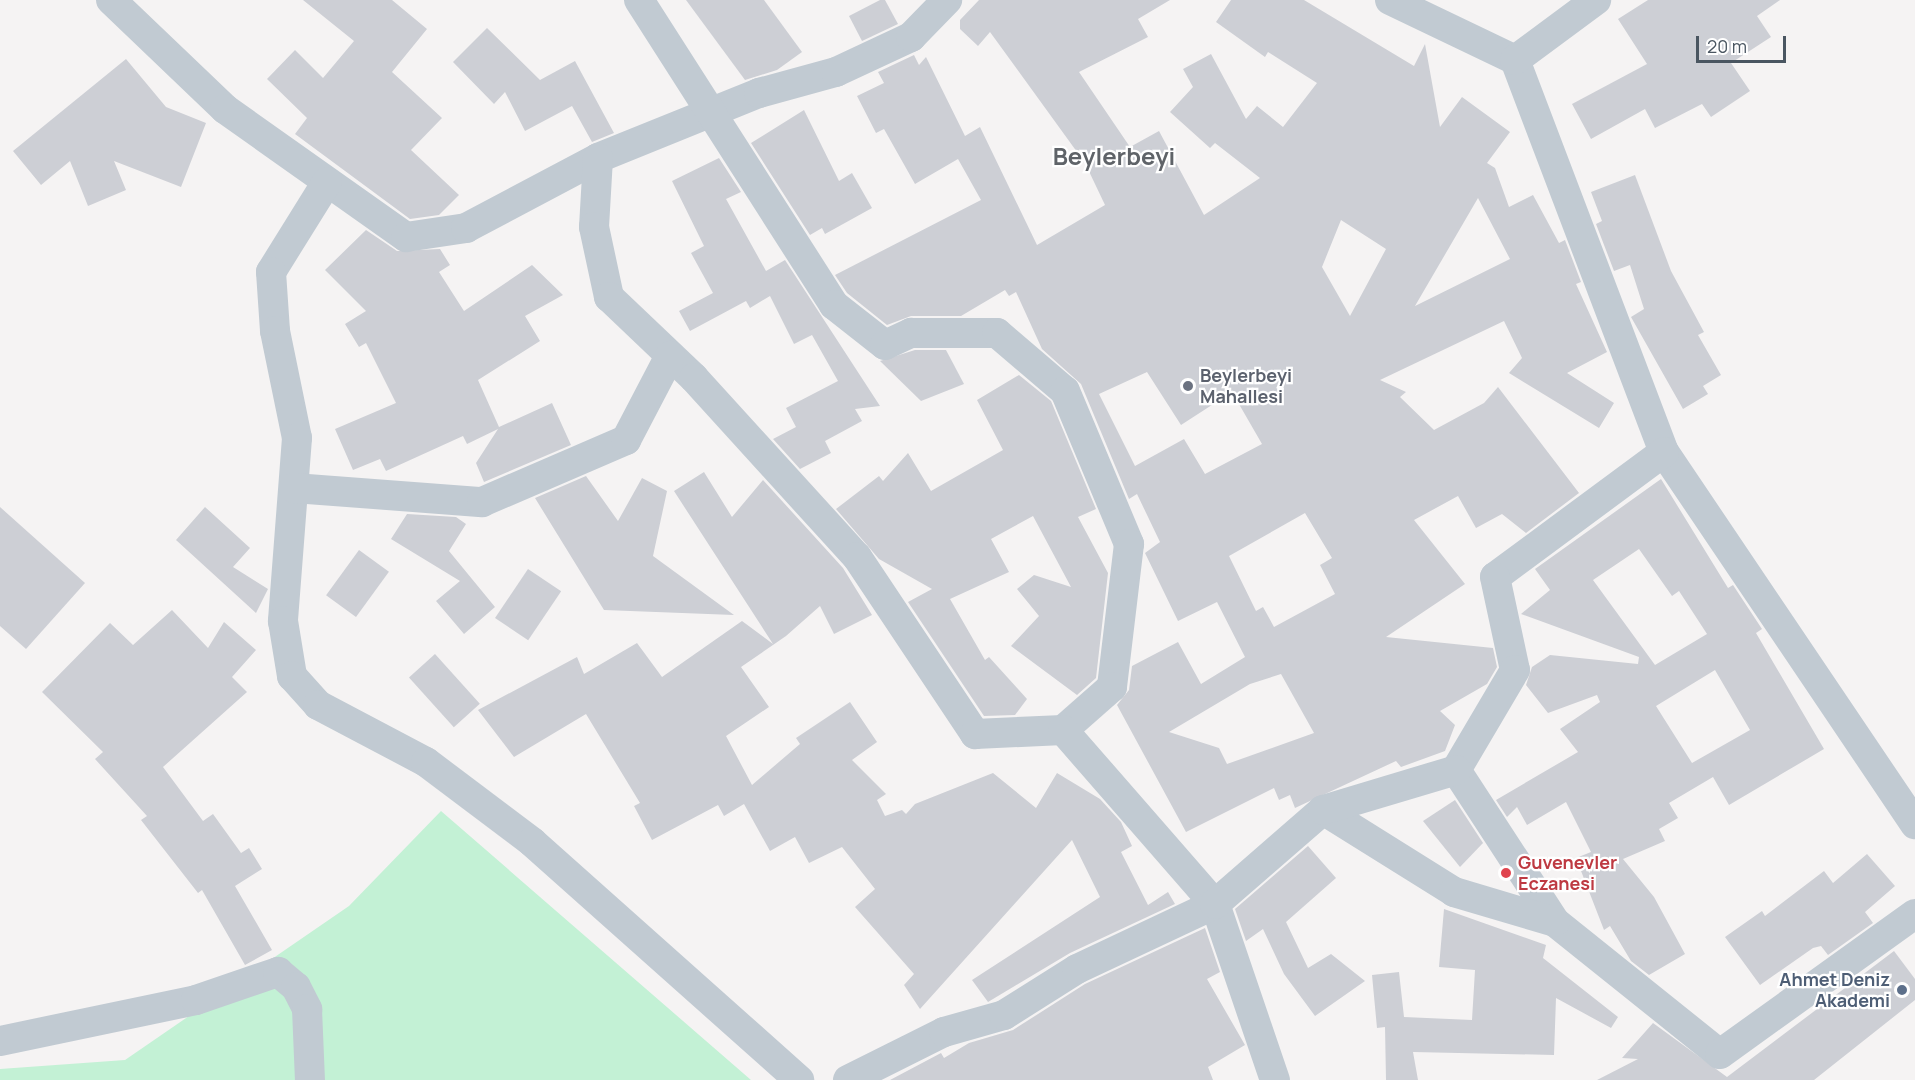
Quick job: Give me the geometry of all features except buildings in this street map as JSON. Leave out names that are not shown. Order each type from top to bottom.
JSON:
[{"type":"street","points":[[111,0],[225,109],[406,237],[466,228],[598,158],[709,111],[836,72],[911,37],[946,0]]},
{"type":"street","points":[[598,158],[594,227],[609,297],[670,356],[857,557],[975,734],[1063,730],[1112,687],[1129,544],[1065,391],[997,333],[911,333],[885,345],[868,334],[834,305],[639,0]]},
{"type":"street","points":[[1390,0],[1515,60],[1664,452],[1915,824]]},
{"type":"street","points":[[1515,60],[1596,0]]},
{"type":"street","points":[[327,182],[271,272],[275,331],[297,438],[283,621],[292,676],[318,705],[426,762],[532,842],[799,1080]]},
{"type":"street","points":[[294,488],[482,502],[626,440],[670,356]]},
{"type":"street","points":[[848,1080],[944,1032],[1004,1015],[1077,969],[1215,904],[1323,810],[1456,770],[1515,670],[1495,577],[1664,452]]},
{"type":"street","points":[[1063,730],[1215,904],[1275,1080]]},
{"type":"street","points":[[1456,770],[1556,922],[1720,1054],[1915,914]]},
{"type":"street","points":[[1323,810],[1454,892],[1556,922]]},
{"type":"street","points":[[0,1041],[196,1000],[278,972],[296,987],[307,1009],[310,1080]]},
{"type":"green space","points":[[441,811],[751,1080],[0,1080],[0,1069],[125,1060],[349,906]]},
{"type":"place","name":"Beylerbeyi Mahallesi","points":[[1188,386]]},
{"type":"place","name":"Guvenevler Eczanesi","points":[[1506,873]]},
{"type":"place","name":"Ahmet Deniz Akademi","points":[[1902,990]]},
{"type":"district","name":"Beylerbeyi","points":[[1114,156]]}]
